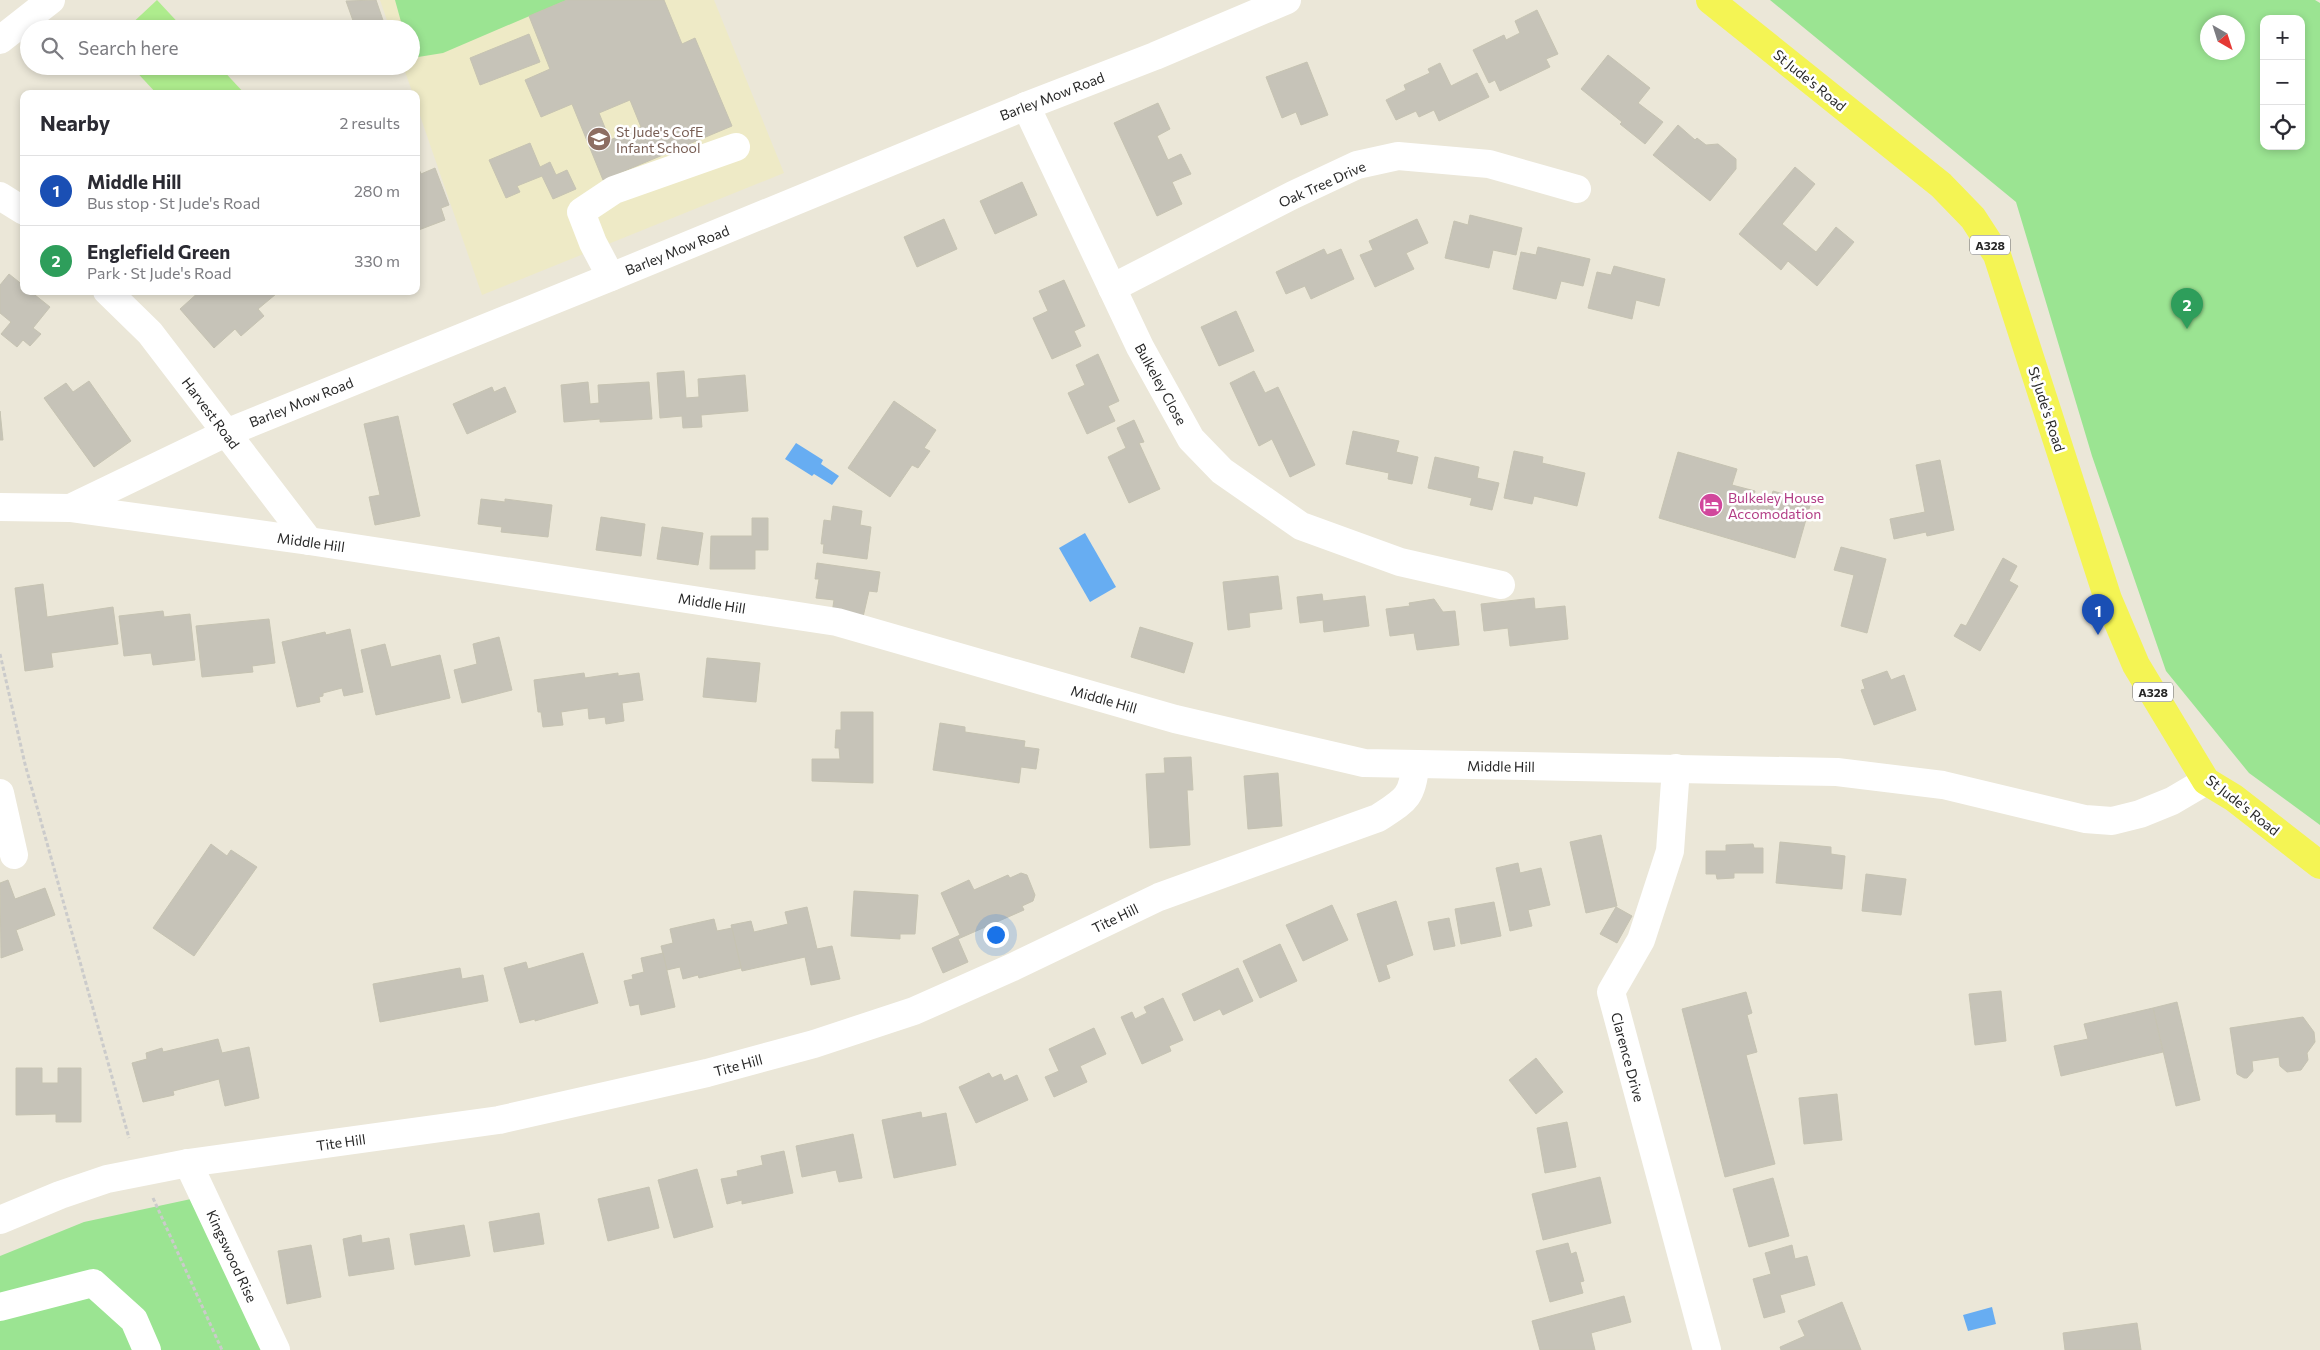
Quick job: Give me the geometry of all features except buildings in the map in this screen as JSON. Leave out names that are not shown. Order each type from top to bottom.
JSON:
[{"type":"main road","name":"St Jude's Road","points":[[1710,0],[1940,185],[1973,218],[1997,255],[2108,600],[2136,665],[2206,780],[2234,798],[2320,865]]},
{"type":"street","points":[[26,20],[51,0]]},
{"type":"street","name":"Barley Mow Road","points":[[70,508],[226,433],[1026,106],[1155,56],[1287,0]]},
{"type":"street","points":[[0,40],[20,24]]},
{"type":"street","name":"Bulkeley Close","points":[[1026,106],[1140,347],[1191,439],[1222,471],[1301,526],[1400,562],[1501,585]]},
{"type":"street","points":[[611,277],[593,242],[581,212],[614,190],[736,147]]},
{"type":"street","name":"Oak Tree Drive","points":[[1112,288],[1293,196],[1358,166],[1398,156],[1490,164],[1578,189]]},
{"type":"street","points":[[0,196],[20,208]]},
{"type":"street","name":"Harvest Road","points":[[111,295],[150,333],[309,541]]},
{"type":"street","name":"Middle Hill","points":[[0,507],[70,508],[309,541],[837,622],[1175,719],[1364,763],[1837,772],[1933,784],[2085,819],[2112,821],[2140,814],[2172,801],[2206,780]]},
{"type":"street","name":"Tite Hill","points":[[0,1220],[60,1194],[107,1179],[188,1163],[499,1120],[707,1074],[814,1044],[914,1011],[1013,967],[1159,897],[1378,818],[1410,793],[1414,780],[1415,765]]},
{"type":"street","name":"Clarence Drive","points":[[1676,768],[1670,851],[1641,940],[1611,992],[1707,1350]]},
{"type":"street","points":[[0,793],[14,855]]},
{"type":"street","name":"Kingswood Rise","points":[[188,1163],[276,1350]]},
{"type":"street","points":[[0,1307],[93,1283],[134,1320],[147,1350]]},
{"type":"path","points":[[0,654],[26,764],[129,1138]]},
{"type":"path","points":[[149,1190],[222,1350]]},
{"type":"shaded area","name":"St Jude's CofE Infant School","points":[[380,0],[714,0],[784,173],[482,295],[420,116],[420,90],[412,90],[406,75],[420,75],[420,20],[387,20]]},
{"type":"green space","points":[[157,0],[176,20],[136,20]]},
{"type":"green space","points":[[395,0],[567,0],[443,53],[420,57],[420,20],[401,20]]},
{"type":"green space","points":[[1770,0],[2315,0],[2320,3],[2320,825],[2249,773],[2166,671],[2092,456],[2016,202]]},
{"type":"green space","points":[[139,75],[227,75],[241,90],[153,90]]},
{"type":"green space","points":[[191,1199],[274,1350],[0,1350],[0,1256],[84,1222]]},
{"type":"water","points":[[796,443],[823,460],[821,464],[839,476],[832,485],[814,474],[812,476],[785,459]]},
{"type":"water","points":[[1085,533],[1116,587],[1090,602],[1059,548]]},
{"type":"water","points":[[1992,1307],[1996,1324],[1968,1331],[1963,1315]]},
{"type":"place","name":"St Jude's CofE Infant School","points":[[599,139]]},
{"type":"place","name":"Englefield Green","points":[[2187,329]]},
{"type":"place","name":"Bulkeley House Accomodation","points":[[1711,505]]},
{"type":"place","name":"Middle Hill","points":[[2098,635]]}]
